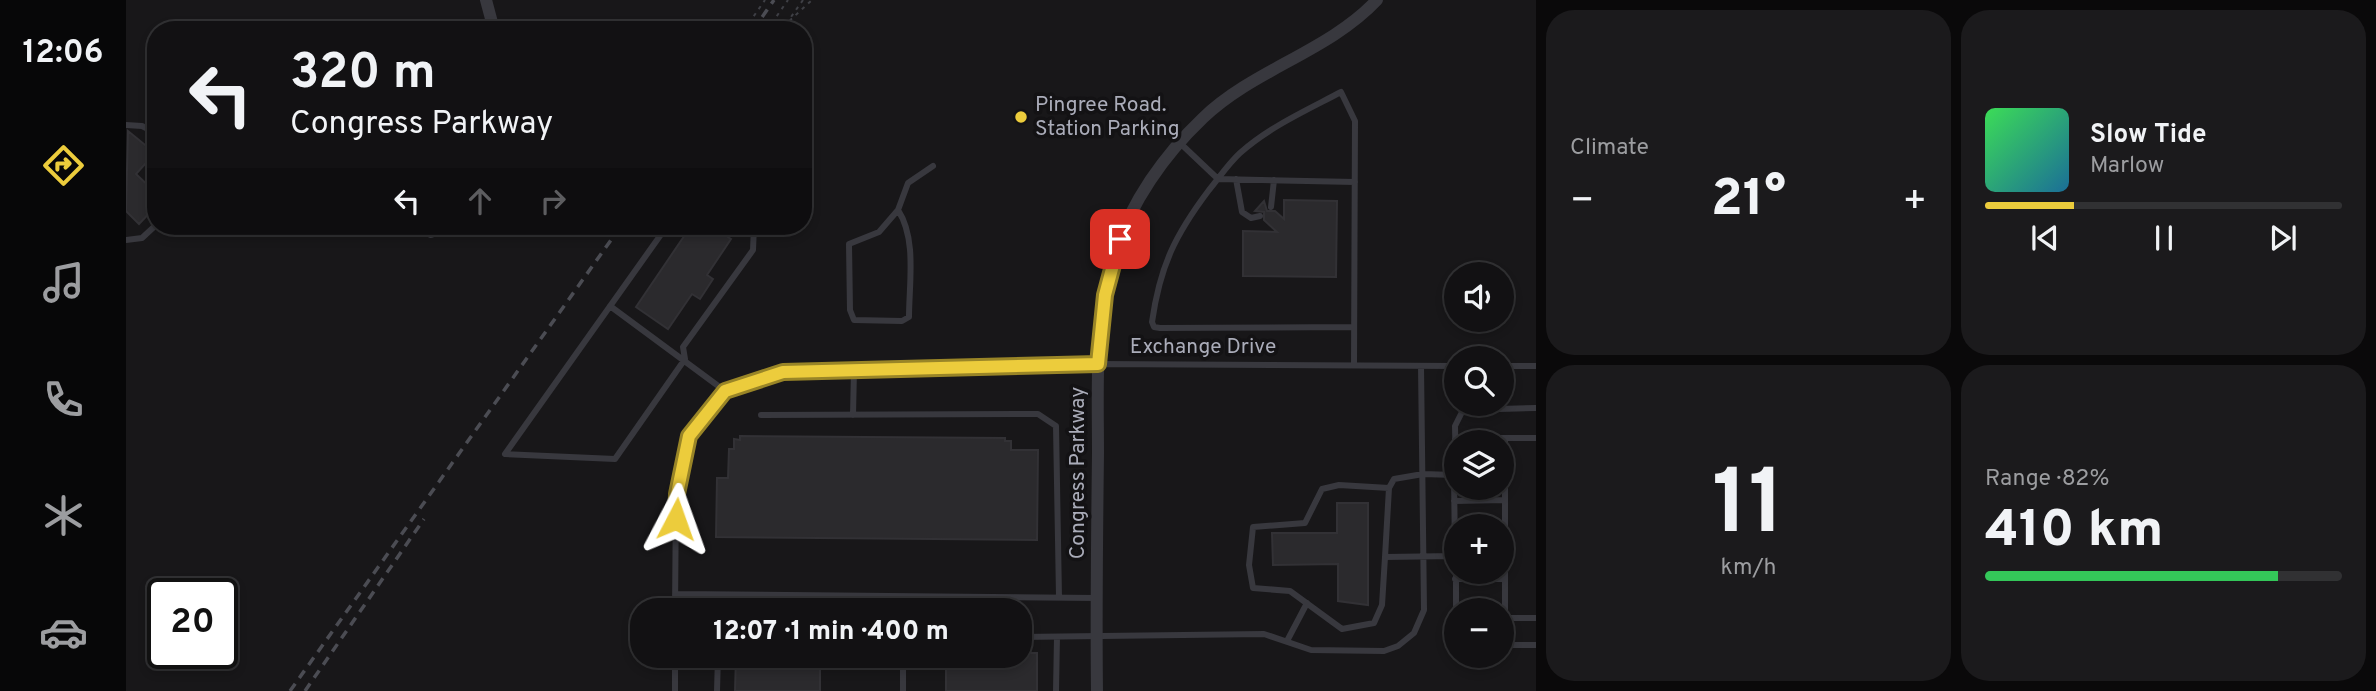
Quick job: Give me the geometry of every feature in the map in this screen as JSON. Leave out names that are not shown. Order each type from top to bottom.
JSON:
[{"type":"street","points":[[486,0],[492,21]]},
{"type":"street","name":"Congress Parkway","points":[[1097,691],[1098,364],[1100,330],[1114,255],[1139,196],[1180,143],[1221,102],[1322,43],[1377,0]]},
{"type":"lane","points":[[1353,365],[1354,327],[1356,121],[1341,92],[1287,121],[1241,152],[1217,179],[1174,240],[1156,302],[1154,327],[1354,327]]},
{"type":"lane","points":[[126,125],[147,128]]},
{"type":"lane","points":[[1180,143],[1217,179],[1355,182]]},
{"type":"lane","points":[[898,210],[906,222],[909,238],[909,317],[902,321],[854,320],[850,310],[849,244],[878,232],[898,210],[908,183],[933,166]]},
{"type":"lane","points":[[1236,179],[1242,212],[1251,218],[1260,216]]},
{"type":"lane","points":[[1271,207],[1274,180]]},
{"type":"lane","points":[[126,240],[142,238],[147,233]]},
{"type":"lane","points":[[661,235],[505,454],[615,460],[685,359],[683,347],[753,250],[754,235]]},
{"type":"lane","points":[[610,306],[725,391],[689,436],[677,494],[676,598]]},
{"type":"lane","name":"Exchange Drive","points":[[725,391],[783,372],[1098,364],[1444,366]]},
{"type":"lane","points":[[1032,637],[1242,634],[1279,637],[1311,650],[1384,651],[1398,646],[1414,633],[1423,619],[1421,366]]},
{"type":"lane","points":[[1514,366],[1536,366]]},
{"type":"lane","points":[[853,415],[854,370]]},
{"type":"lane","points":[[1455,430],[1456,420],[1463,410],[1536,408]]},
{"type":"lane","points":[[761,415],[1038,414],[1056,426],[1059,597]]},
{"type":"lane","points":[[1514,438],[1536,438]]},
{"type":"lane","points":[[1389,488],[1339,485],[1322,489],[1305,523],[1253,527],[1249,565],[1253,588],[1290,592],[1342,629],[1374,623],[1382,605],[1389,488],[1394,479],[1423,474],[1444,475]]},
{"type":"lane","points":[[1454,514],[1454,501],[1505,500],[1504,514]]},
{"type":"lane","points":[[1385,557],[1444,556]]},
{"type":"lane","points":[[676,594],[1097,598]]},
{"type":"lane","points":[[1287,641],[1307,603]]},
{"type":"lane","points":[[1514,618],[1536,618]]},
{"type":"lane","points":[[1056,691],[1057,637]]},
{"type":"lane","points":[[1514,645],[1536,645]]},
{"type":"lane","points":[[675,668],[675,691]]},
{"type":"lane","points":[[717,691],[718,668]]},
{"type":"lane","points":[[903,668],[903,691]]},
{"type":"path","points":[[750,21],[765,0]]},
{"type":"path","points":[[774,21],[789,0]]},
{"type":"path","points":[[788,21],[803,0]]},
{"type":"path","points":[[793,21],[812,0]]},
{"type":"building","points":[[128,131],[147,146],[147,162],[136,174],[147,184],[147,216],[139,224],[126,211]]},
{"type":"building","points":[[1284,200],[1337,201],[1336,277],[1243,276],[1243,231],[1277,232],[1264,220],[1264,212],[1255,211],[1264,201],[1267,211],[1275,211],[1284,219]]},
{"type":"building","points":[[685,235],[725,235],[731,239],[707,275],[713,279],[700,299],[692,294],[668,329],[636,307]]},
{"type":"building","points":[[740,436],[1005,438],[1005,441],[1011,441],[1011,450],[1038,450],[1037,540],[716,537],[717,478],[728,478],[729,449],[734,449],[734,439],[740,440]]},
{"type":"building","points":[[1337,503],[1368,503],[1368,605],[1338,601],[1338,564],[1273,565],[1272,533],[1337,533]]},
{"type":"building","points":[[1032,653],[1037,653],[1037,691],[946,691],[946,668],[1032,668]]},
{"type":"building","points":[[736,668],[820,668],[820,691],[735,691]]},
{"type":"railway","points":[[759,21],[774,0]]},
{"type":"railway","points":[[290,691],[615,235]]},
{"type":"railway","points":[[305,691],[424,519]]},
{"type":"place","name":"Pingree Road. Station Parking","points":[[1021,117]]},
{"type":"route","points":[[676,519],[677,494],[689,436],[725,391],[783,372],[1098,364],[1105,295],[1120,239]]}]
